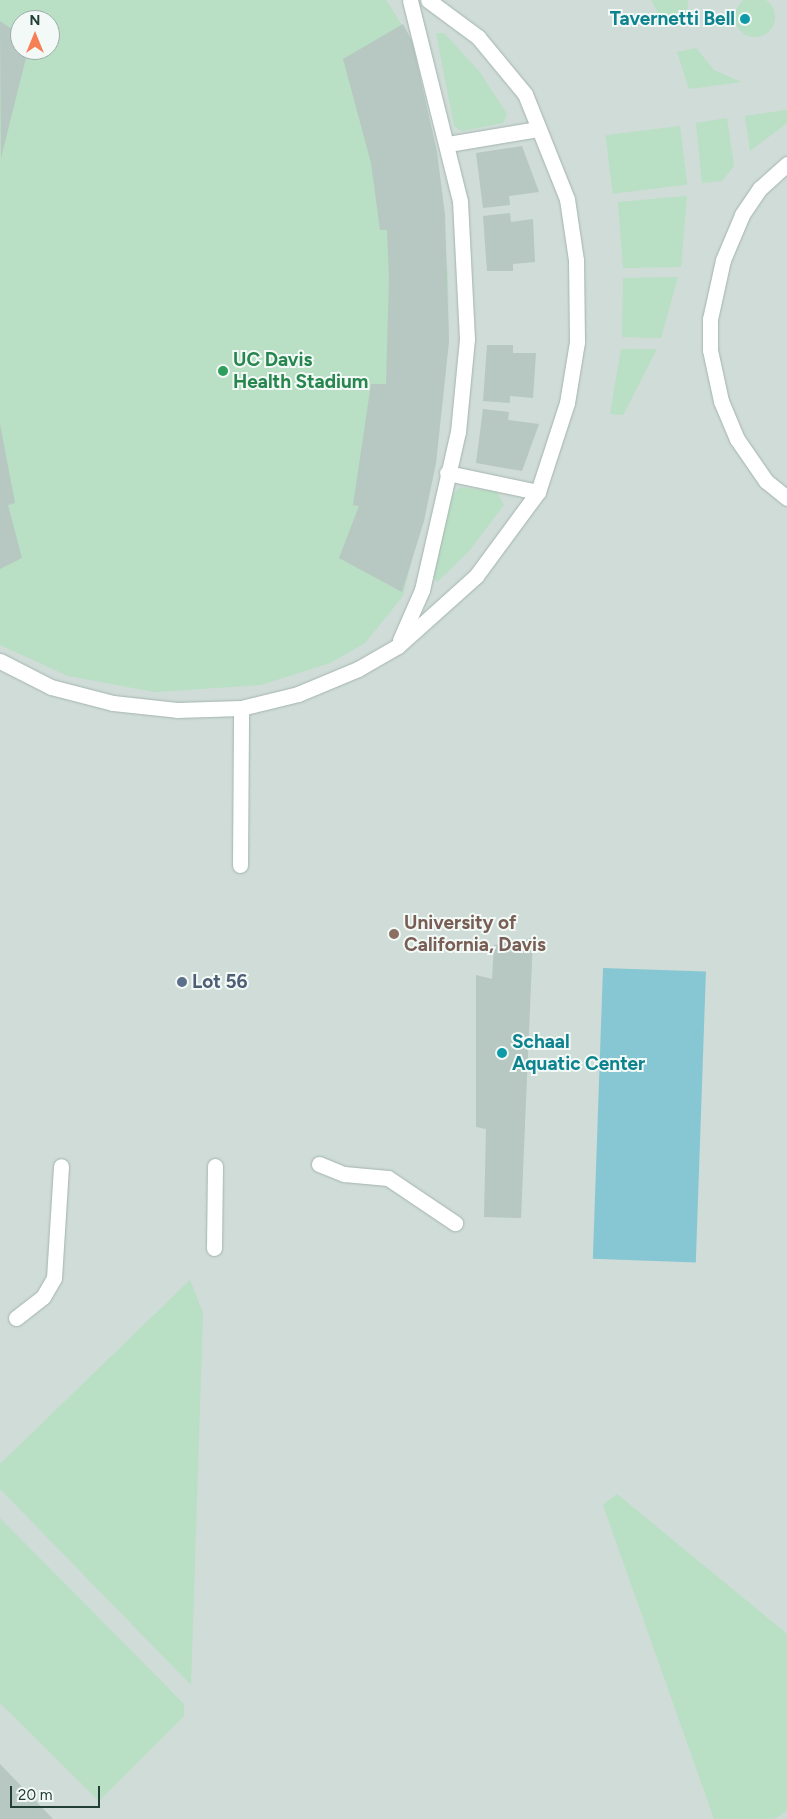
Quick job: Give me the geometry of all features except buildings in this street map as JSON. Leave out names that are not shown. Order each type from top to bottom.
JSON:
[{"type":"lane","points":[[398,646],[422,590],[458,432],[467,339],[460,201],[448,144],[410,0]]},
{"type":"lane","points":[[0,661],[51,687],[113,703],[177,710],[241,708],[298,694],[358,669],[398,646],[476,576],[538,492],[567,403],[577,342],[576,260],[567,199],[525,94],[503,64],[478,38],[428,0]]},
{"type":"lane","points":[[448,144],[538,129]]},
{"type":"lane","points":[[787,164],[760,188],[742,215],[723,260],[710,319],[710,350],[721,401],[737,439],[766,481],[787,498]]},
{"type":"lane","points":[[448,473],[538,492]]},
{"type":"lane","points":[[240,865],[241,708]]},
{"type":"lane","points":[[319,1164],[344,1174],[388,1178],[455,1223]]},
{"type":"lane","points":[[16,1318],[43,1297],[54,1278],[62,1166]]},
{"type":"lane","points":[[214,1248],[215,1166]]},
{"type":"shaded area","name":"University of California, Davis","points":[[0,0],[787,0],[787,1819],[0,1819]]},
{"type":"green space","points":[[755,-3],[769,3],[775,17],[769,31],[755,37],[741,31],[735,17],[741,3]]},
{"type":"green space","name":"UC Davis Health Stadium","points":[[0,0],[386,0],[412,41],[437,152],[448,276],[449,341],[436,463],[403,596],[365,643],[330,663],[261,685],[155,692],[68,676],[0,645]]},
{"type":"green space","points":[[651,0],[688,0],[687,13],[662,20]]},
{"type":"green space","points":[[436,33],[444,33],[479,71],[507,114],[503,123],[462,131],[454,126]]},
{"type":"green space","points":[[696,48],[714,70],[741,82],[689,89],[677,52]]},
{"type":"green space","points":[[787,110],[787,123],[750,151],[745,116]]},
{"type":"green space","points":[[727,118],[734,166],[722,181],[702,183],[696,123]]},
{"type":"green space","points":[[680,126],[687,185],[613,194],[606,135]]},
{"type":"green space","points":[[687,196],[681,267],[623,268],[618,202]]},
{"type":"green space","points":[[678,277],[661,338],[622,337],[623,278]]},
{"type":"green space","points":[[621,349],[657,349],[623,415],[610,414]]},
{"type":"green space","points":[[460,487],[497,492],[504,505],[469,551],[437,582],[433,577],[452,495]]},
{"type":"green space","points":[[190,1280],[203,1313],[191,1685],[0,1489],[0,1464]]},
{"type":"green space","points":[[617,1494],[787,1634],[787,1810],[775,1819],[714,1819],[603,1505]]},
{"type":"green space","points":[[0,1518],[184,1704],[184,1716],[99,1801],[0,1703]]},
{"type":"water","points":[[603,968],[706,972],[696,1262],[593,1259]]},
{"type":"place","name":"Tavernetti Bell","points":[[745,19]]},
{"type":"place","name":"UC Davis Health Stadium","points":[[223,371]]},
{"type":"place","name":"University of California, Davis","points":[[394,934]]},
{"type":"place","name":"Lot 56","points":[[182,982]]},
{"type":"place","name":"Schaal Aquatic Center","points":[[502,1053]]}]
